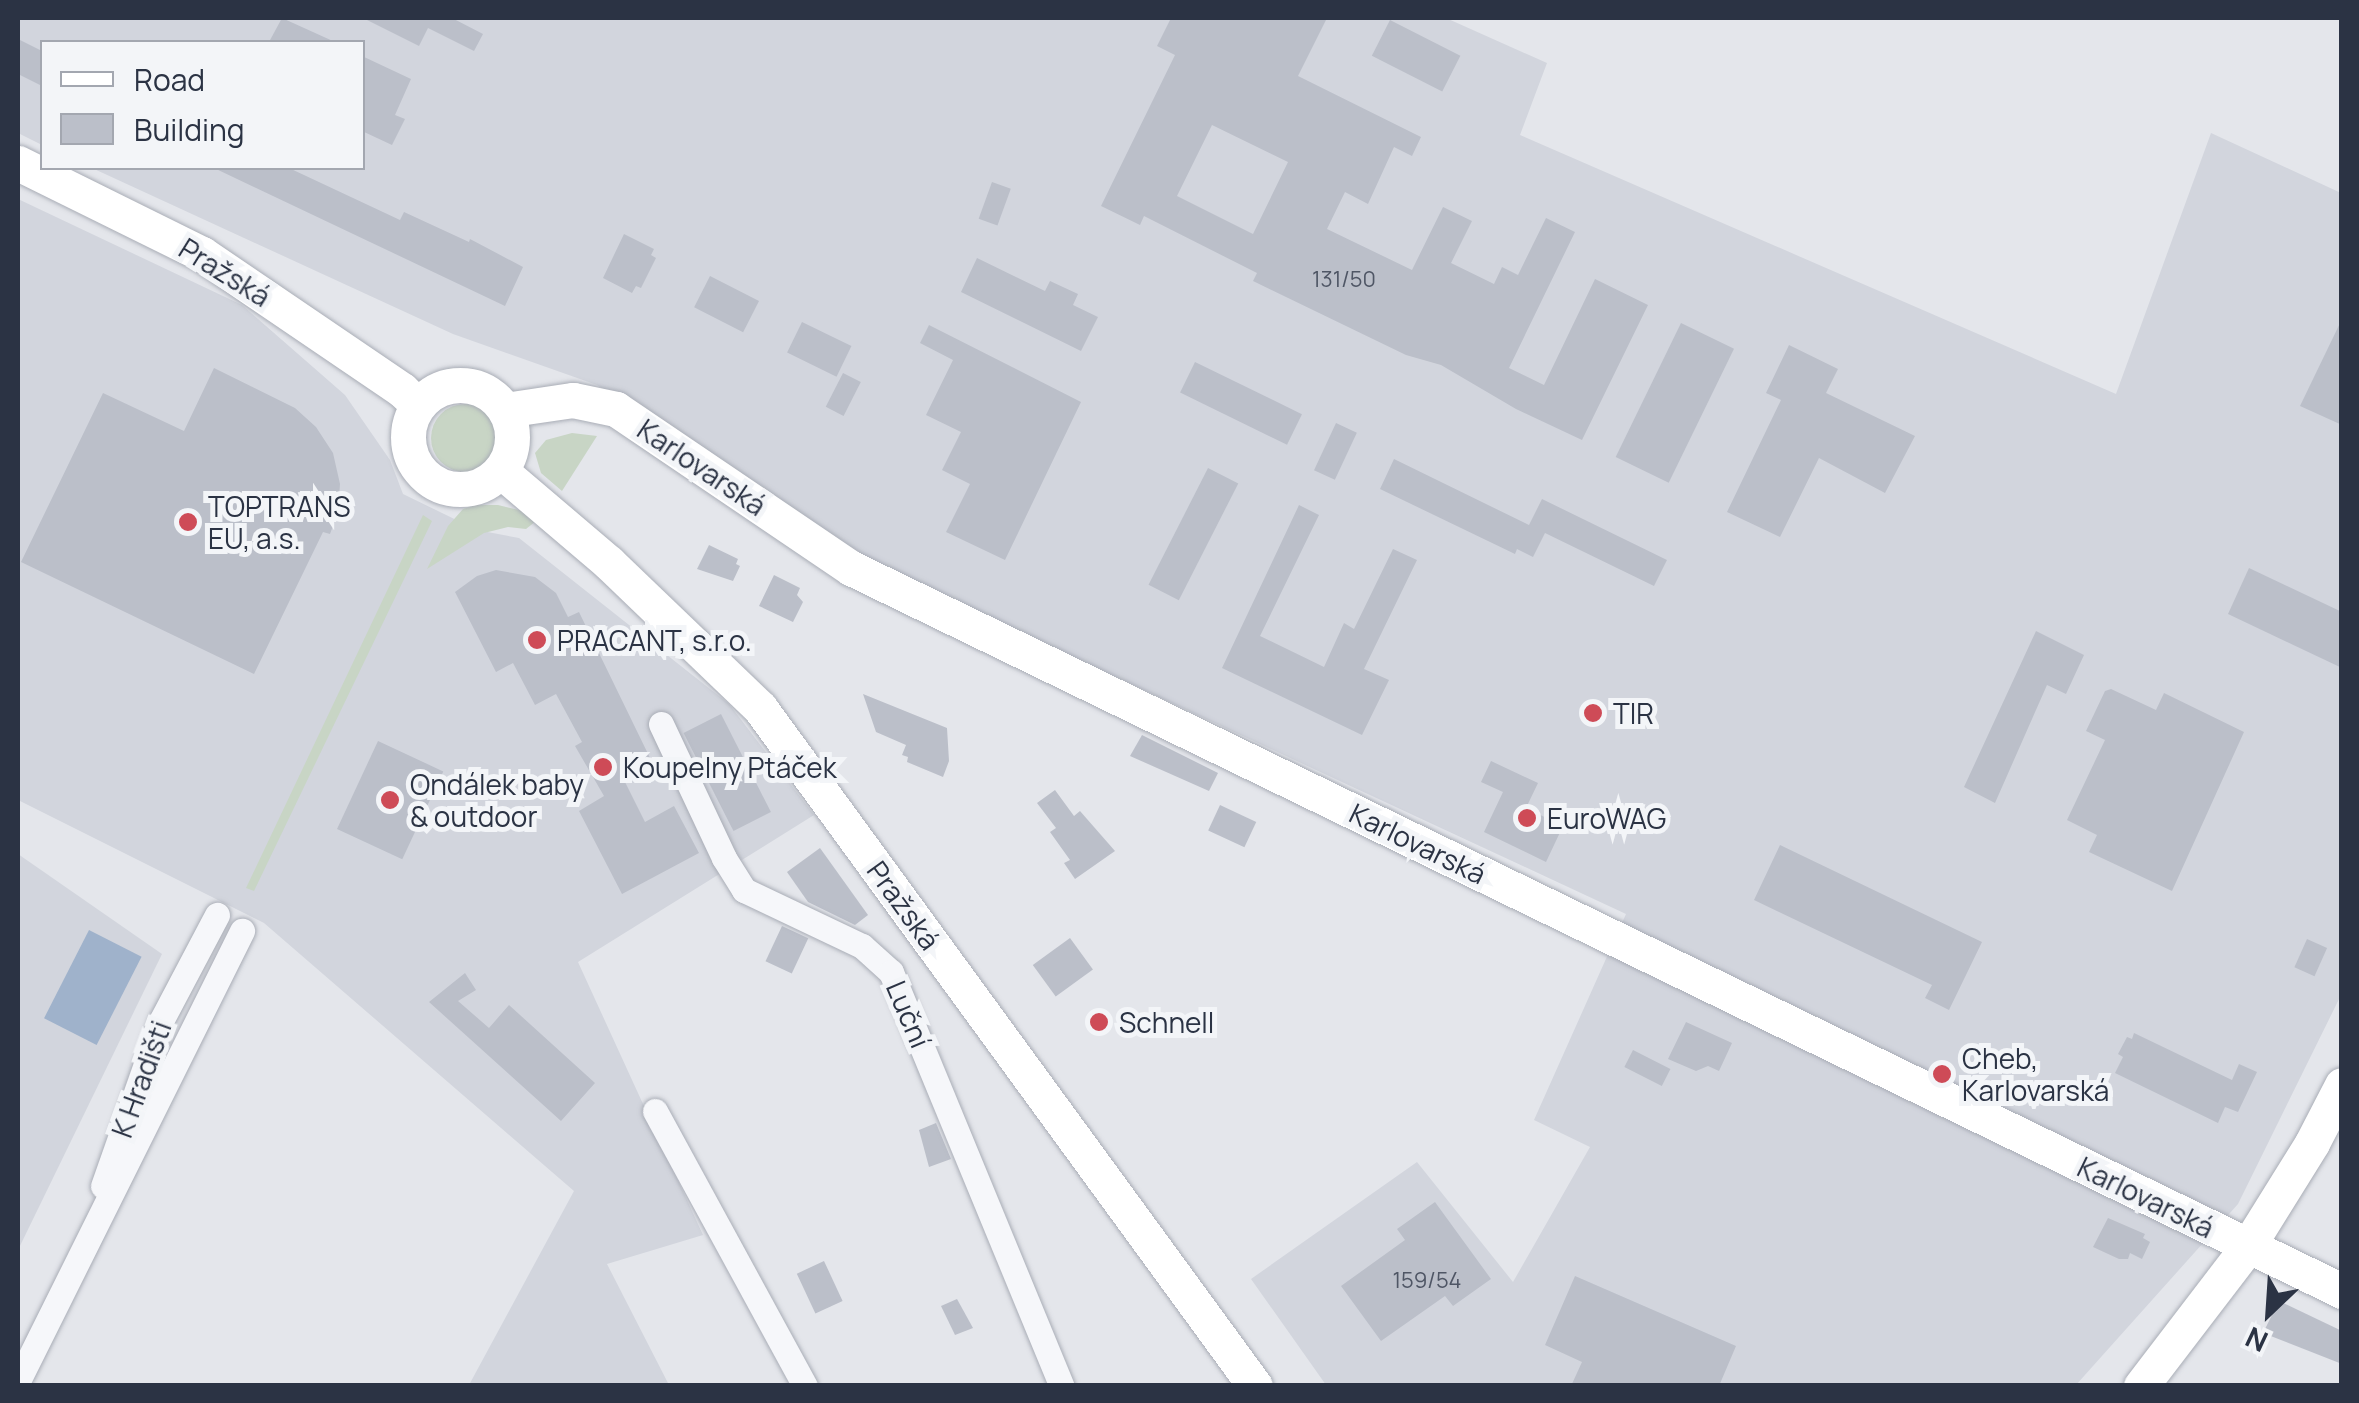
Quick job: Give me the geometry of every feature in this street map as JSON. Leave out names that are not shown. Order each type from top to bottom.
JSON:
[{"type":"main road","name":"Pražská","points":[[18,163],[202,254],[402,390],[418,405],[436,391],[458,385],[480,389],[506,441],[609,563],[760,708],[1255,1386]]},
{"type":"main road","name":"Karlovarská","points":[[506,441],[557,402],[604,404],[851,568],[2342,1291]]},
{"type":"main road","points":[[418,405],[408,432],[408,446],[412,460],[430,481],[466,490],[479,486],[506,441]]},
{"type":"main road","points":[[2141,1386],[2248,1246],[2304,1157],[2342,1085]]},
{"type":"street","name":"Luční","points":[[662,724],[724,858],[744,890],[862,946],[892,972],[1062,1386]]},
{"type":"street","name":"K Hradišti","points":[[82,1251],[161,1020],[217,915]]},
{"type":"street","name":"K Hradišti","points":[[18,1381],[242,932]]},
{"type":"street","points":[[656,1110],[806,1386]]},
{"type":"shaded area","points":[[18,18],[1446,18],[1547,63],[1520,135],[2116,394],[2211,133],[2341,193],[2341,995],[2238,1204],[2076,1385],[1326,1385],[1251,1279],[1417,1162],[1513,1282],[1590,1147],[1534,1120],[1626,914],[864,560],[597,385],[453,334],[96,170],[365,170],[365,40],[40,40],[40,144],[18,133]]},
{"type":"shaded area","points":[[18,199],[242,305],[345,395],[390,460],[403,494],[477,530],[519,538],[729,704],[814,815],[578,962],[703,1235],[607,1264],[669,1385],[469,1385],[574,1191],[264,923],[18,800]]},
{"type":"shaded area","points":[[18,854],[162,954],[18,1250]]},
{"type":"green space","points":[[465,404],[478,406],[489,414],[497,425],[497,451],[489,462],[478,470],[465,472],[452,470],[441,462],[433,451],[431,438],[433,425],[441,414],[452,406]]},
{"type":"green space","points":[[572,433],[597,436],[562,491],[541,473],[535,453],[546,440]]},
{"type":"green space","points":[[475,505],[523,511],[536,521],[526,529],[508,527],[484,533],[427,569],[448,526],[463,509]]},
{"type":"green space","points":[[423,515],[432,521],[254,891],[246,888]]},
{"type":"water","points":[[89,930],[142,957],[97,1045],[44,1018]]},
{"type":"building","points":[[282,18],[331,40],[270,40]]},
{"type":"building","points":[[363,18],[452,18],[483,34],[474,51],[428,28],[419,46]]},
{"type":"building","points":[[1171,18],[1327,18],[1298,76],[1421,137],[1412,156],[1394,147],[1368,204],[1345,192],[1327,229],[1412,270],[1443,207],[1472,221],[1451,263],[1494,284],[1502,267],[1518,275],[1546,218],[1575,232],[1509,368],[1544,385],[1595,279],[1648,305],[1582,440],[1516,409],[1441,365],[1406,355],[1253,281],[1257,273],[1144,216],[1140,225],[1101,206],[1175,55],[1157,46]],"holes":[[[1212,125],[1288,162],[1253,234],[1177,196]]]},
{"type":"building","points":[[1390,20],[1460,56],[1442,92],[1372,56]]},
{"type":"building","points":[[18,39],[40,50],[40,85],[18,74]]},
{"type":"building","points":[[365,57],[411,79],[395,115],[405,119],[392,145],[365,132]]},
{"type":"building","points":[[218,170],[293,170],[400,220],[404,212],[469,242],[470,239],[523,267],[505,306]]},
{"type":"building","points":[[992,182],[1011,189],[997,225],[979,219]]},
{"type":"building","points":[[624,234],[654,249],[651,255],[656,258],[641,288],[636,286],[632,293],[603,278]]},
{"type":"building","points":[[977,258],[1045,291],[1050,281],[1078,294],[1073,305],[1098,317],[1081,351],[961,292]]},
{"type":"building","points":[[710,276],[759,301],[743,332],[694,307]]},
{"type":"building","points":[[2342,319],[2342,425],[2300,406]]},
{"type":"building","points":[[802,322],[851,346],[837,377],[787,353]]},
{"type":"building","points":[[1681,323],[1734,349],[1669,483],[1616,457]]},
{"type":"building","points":[[929,325],[1081,402],[1005,560],[946,532],[970,484],[942,470],[961,432],[926,415],[953,360],[920,343]]},
{"type":"building","points":[[1789,345],[1838,369],[1826,393],[1915,436],[1885,493],[1819,458],[1780,537],[1727,512],[1781,400],[1766,393]]},
{"type":"building","points":[[1195,362],[1302,414],[1287,445],[1180,393]]},
{"type":"building","name":"TOPTRANS EU, a.s.","points":[[214,368],[295,408],[316,427],[333,453],[340,484],[338,512],[330,534],[323,532],[254,674],[21,562],[103,393],[184,431]]},
{"type":"building","points":[[843,373],[861,382],[844,416],[826,407]]},
{"type":"building","points":[[1336,423],[1357,433],[1335,480],[1314,470]]},
{"type":"building","points":[[1394,459],[1529,525],[1542,499],[1667,560],[1654,586],[1545,533],[1533,557],[1517,549],[1515,554],[1380,489]]},
{"type":"building","points":[[1208,468],[1238,483],[1179,600],[1149,585]]},
{"type":"building","points":[[1299,505],[1319,515],[1260,636],[1324,667],[1344,623],[1354,629],[1393,549],[1417,560],[1364,669],[1389,680],[1362,735],[1222,668]]},
{"type":"building","points":[[709,545],[738,559],[736,564],[740,566],[733,581],[697,569]]},
{"type":"building","points":[[2249,568],[2342,612],[2342,668],[2228,614]]},
{"type":"building","points":[[496,570],[535,577],[556,593],[568,617],[579,612],[651,760],[622,776],[645,822],[674,806],[699,853],[622,894],[579,811],[604,796],[575,746],[582,742],[556,694],[535,705],[513,663],[496,672],[455,592],[477,576]]},
{"type":"building","points":[[774,575],[800,588],[797,595],[803,602],[793,622],[759,606]]},
{"type":"building","points":[[2036,631],[2084,655],[2066,694],[2047,685],[1995,803],[1964,787]]},
{"type":"building","points":[[2111,689],[2156,710],[2164,693],[2244,732],[2172,891],[2089,852],[2097,835],[2067,820],[2105,740],[2086,731],[2105,691]]},
{"type":"building","points":[[863,694],[947,728],[949,761],[943,777],[907,762],[908,757],[902,755],[906,745],[876,732]]},
{"type":"building","points":[[721,714],[771,812],[734,831],[684,733]]},
{"type":"building","points":[[1142,735],[1218,773],[1209,791],[1130,756]]},
{"type":"building","name":"Ondálek baby & outdoor","points":[[378,741],[443,771],[402,859],[337,829]]},
{"type":"building","points":[[1491,761],[1538,783],[1526,808],[1563,826],[1546,862],[1484,832],[1503,792],[1481,782]]},
{"type":"building","points":[[1055,790],[1074,816],[1080,811],[1115,851],[1075,879],[1064,863],[1070,860],[1050,832],[1056,828],[1037,803]]},
{"type":"building","points":[[1220,805],[1256,822],[1244,847],[1208,830]]},
{"type":"building","points":[[1780,845],[1982,942],[1949,1010],[1925,998],[1932,985],[1754,900]]},
{"type":"building","points":[[820,848],[868,915],[855,925],[808,902],[787,872]]},
{"type":"building","points":[[782,926],[808,938],[792,974],[766,961]]},
{"type":"building","points":[[1070,938],[1093,970],[1056,997],[1033,965]]},
{"type":"building","points":[[2307,939],[2327,948],[2314,976],[2294,967]]},
{"type":"building","points":[[465,973],[476,990],[458,1001],[489,1028],[509,1005],[595,1083],[561,1121],[429,1002]]},
{"type":"building","points":[[1686,1022],[1732,1043],[1719,1071],[1708,1066],[1696,1071],[1668,1059]]},
{"type":"building","points":[[2134,1033],[2232,1080],[2239,1064],[2257,1072],[2238,1112],[2225,1107],[2218,1123],[2115,1073],[2123,1057],[2118,1054],[2127,1037],[2132,1039]]},
{"type":"building","points":[[1633,1050],[1670,1069],[1662,1086],[1624,1067]]},
{"type":"building","points":[[936,1123],[951,1159],[929,1167],[919,1130]]},
{"type":"building","points":[[1435,1202],[1491,1279],[1453,1306],[1445,1296],[1381,1341],[1341,1286],[1405,1240],[1397,1229]]},
{"type":"building","points":[[2108,1218],[2145,1234],[2143,1238],[2150,1242],[2142,1259],[2130,1253],[2128,1259],[2119,1259],[2093,1247]]},
{"type":"building","points":[[824,1261],[843,1301],[815,1314],[797,1274]]},
{"type":"building","points":[[1575,1276],[1736,1346],[1719,1386],[1571,1386],[1582,1362],[1545,1345]]},
{"type":"building","points":[[957,1299],[973,1328],[955,1335],[941,1306]]},
{"type":"building","points":[[2279,1301],[2342,1331],[2342,1364],[2263,1333]]},
{"type":"place","name":"TOPTRANS EU, a.s.","points":[[188,522]]},
{"type":"place","name":"PRACANT, s.r.o.","points":[[537,640]]},
{"type":"place","name":"TIR","points":[[1593,713]]},
{"type":"place","name":"Koupelny Ptáček","points":[[603,767]]},
{"type":"place","name":"Ondálek baby & outdoor","points":[[390,800]]},
{"type":"place","name":"EuroWAG","points":[[1527,818]]},
{"type":"place","name":"Schnell","points":[[1099,1022]]},
{"type":"place","name":"Cheb, Karlovarská","points":[[1942,1074]]}]
